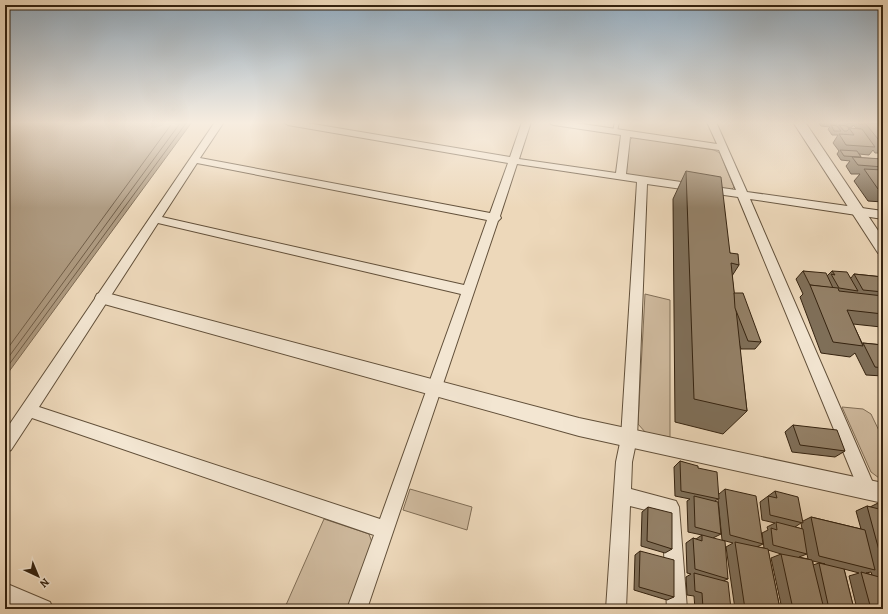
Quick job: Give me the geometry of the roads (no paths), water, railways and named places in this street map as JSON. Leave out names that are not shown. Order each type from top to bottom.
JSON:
[{"type":"street","points":[[5,445],[200,151]]},
{"type":"street","points":[[454,151],[642,181],[883,215]]},
{"type":"street","points":[[357,609],[517,151]]},
{"type":"street","points":[[621,177],[624,151]]},
{"type":"street","points":[[724,151],[875,491]]},
{"type":"street","points":[[818,151],[883,249]]},
{"type":"street","points":[[194,160],[494,218]]},
{"type":"street","points":[[619,608],[622,496],[624,462],[628,438],[642,181]]},
{"type":"street","points":[[155,219],[469,291]]},
{"type":"street","points":[[103,298],[579,427],[875,491]]},
{"type":"street","points":[[28,410],[385,530]]},
{"type":"street","points":[[622,496],[670,507],[677,609]]},
{"type":"street","points":[[5,593],[43,609]]},
{"type":"water","points":[[5,151],[171,151],[5,377]]}]
